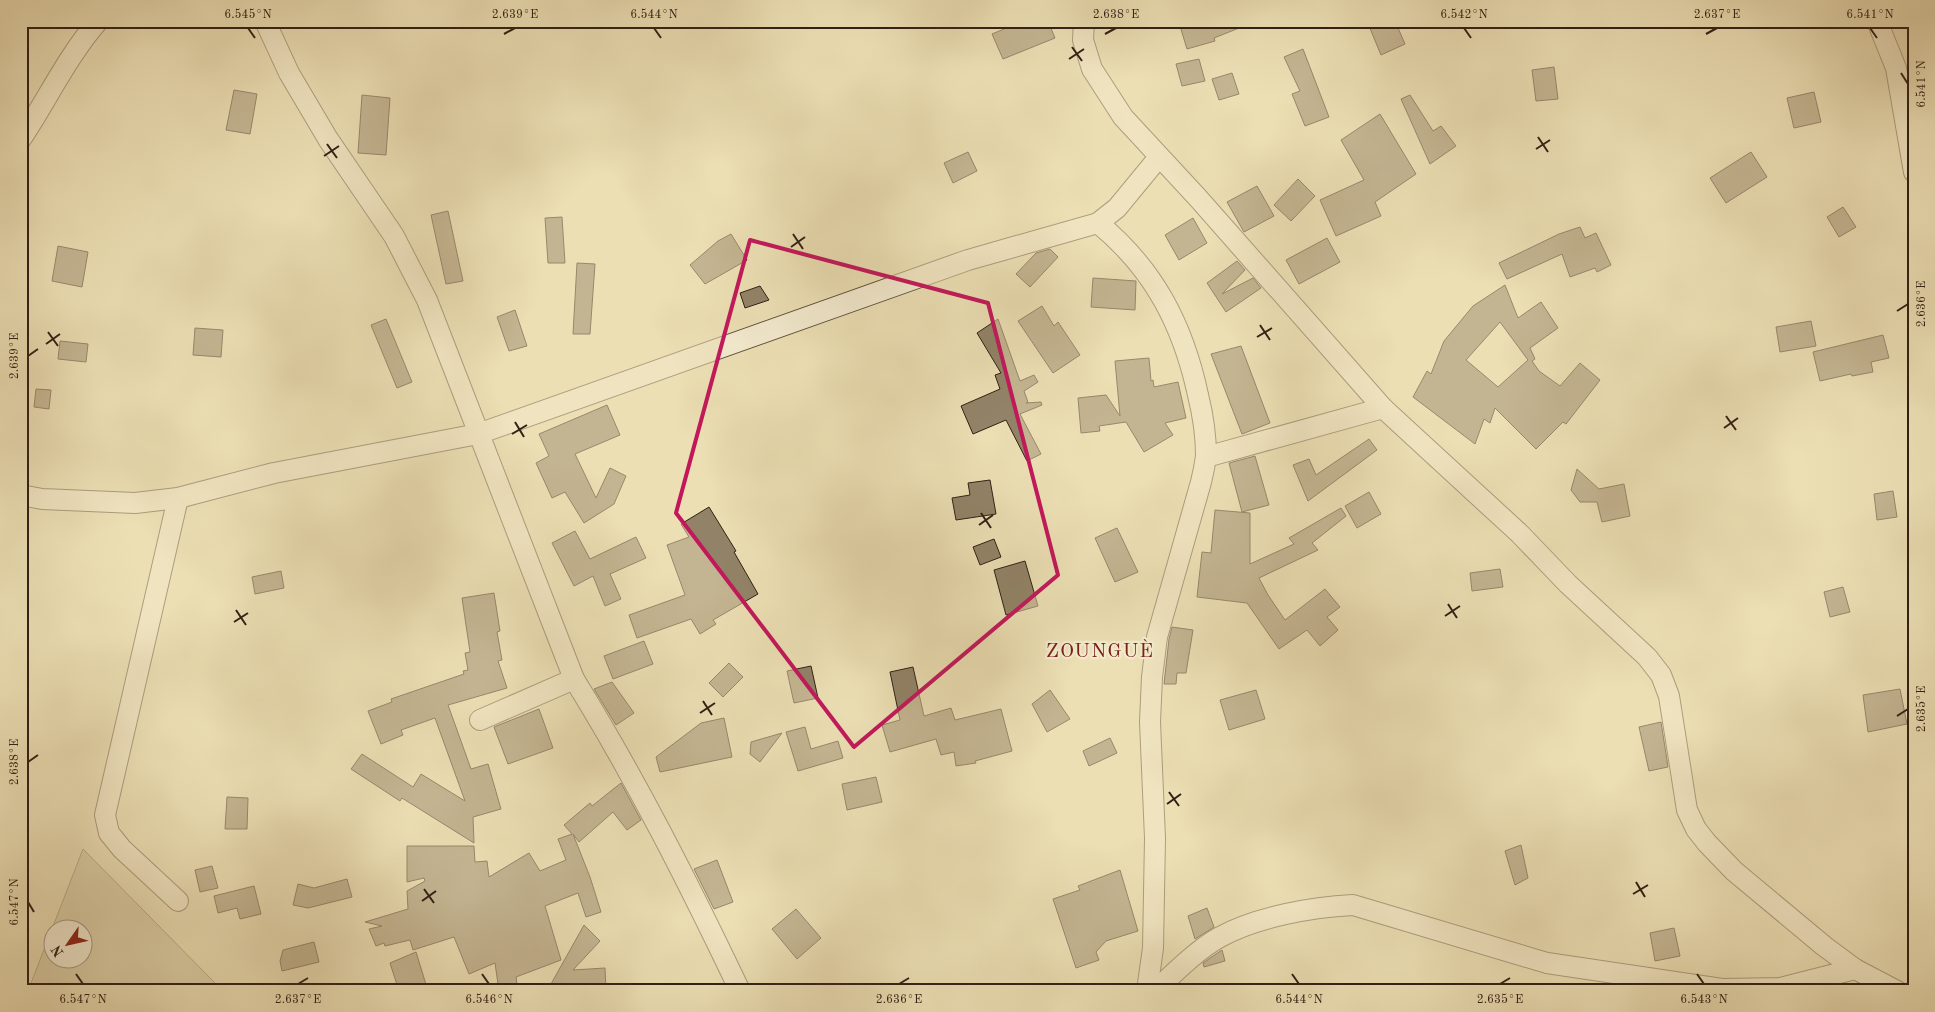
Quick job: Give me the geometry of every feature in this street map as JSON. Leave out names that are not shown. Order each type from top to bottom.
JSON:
[{"type":"street","points":[[21,139],[72,56],[98,21]]},
{"type":"street","points":[[265,21],[289,73],[328,139],[394,236],[427,300],[574,679],[608,734],[684,874],[740,991]]},
{"type":"street","points":[[1084,21],[1083,40],[1092,69],[1123,117],[1159,158],[1198,198],[1383,408],[1520,534],[1568,584],[1647,658],[1661,675],[1669,696],[1687,810],[1696,829],[1707,843],[1734,872],[1824,946],[1855,969],[1897,991]]},
{"type":"street","points":[[1876,21],[1896,68],[1914,172]]},
{"type":"street","points":[[21,496],[42,499],[135,503],[178,498],[274,473],[478,434],[968,260],[1098,223],[1116,208],[1159,158]]},
{"type":"street","points":[[1098,223],[1112,235],[1146,274],[1169,309],[1181,334],[1195,380],[1204,424],[1206,457],[1201,482],[1157,637],[1152,678],[1150,722],[1156,838],[1153,948],[1147,991]]},
{"type":"street","points":[[1206,457],[1383,408]]},
{"type":"street","points":[[178,498],[105,815],[109,833],[122,849],[178,901]]},
{"type":"street","points":[[480,720],[574,679]]},
{"type":"street","points":[[1155,991],[1181,967],[1219,937],[1264,920],[1324,906],[1353,905],[1547,963],[1722,989],[1780,988],[1855,969]]},
{"type":"highlighted area","points":[[750,240],[988,303],[1058,575],[854,747],[676,513]]},
{"type":"shaded area","points":[[83,849],[218,986],[219,991],[28,991],[42,955],[42,970],[92,970],[92,920],[56,920]]},
{"type":"building","points":[[1023,21],[1048,21],[1055,38],[1003,59],[992,34]]},
{"type":"building","points":[[1197,21],[1254,22],[1214,38],[1215,41],[1187,49],[1180,26]]},
{"type":"building","points":[[1367,21],[1395,21],[1405,44],[1381,55]]},
{"type":"building","points":[[1303,49],[1329,117],[1305,126],[1292,94],[1300,91],[1284,57]]},
{"type":"building","points":[[1199,59],[1205,81],[1182,86],[1176,64]]},
{"type":"building","points":[[1554,67],[1558,99],[1536,101],[1532,70]]},
{"type":"building","points":[[1232,73],[1239,94],[1219,100],[1212,79]]},
{"type":"building","points":[[234,90],[257,94],[250,134],[226,130]]},
{"type":"building","points":[[1814,92],[1821,122],[1794,128],[1787,98]]},
{"type":"building","points":[[362,95],[390,98],[386,155],[358,153]]},
{"type":"building","points":[[1410,95],[1433,131],[1441,126],[1456,146],[1430,164],[1401,99]]},
{"type":"building","points":[[1380,114],[1416,174],[1375,202],[1381,216],[1336,236],[1320,200],[1364,180],[1341,140]]},
{"type":"building","points":[[968,152],[977,171],[953,183],[944,163]]},
{"type":"building","points":[[1751,152],[1767,177],[1726,203],[1710,178]]},
{"type":"building","points":[[1298,179],[1315,196],[1291,221],[1274,205]]},
{"type":"building","points":[[1257,186],[1274,216],[1244,232],[1227,202]]},
{"type":"building","points":[[1843,207],[1856,227],[1839,237],[1827,217]]},
{"type":"building","points":[[448,211],[463,281],[446,284],[431,215]]},
{"type":"building","points":[[562,217],[565,263],[548,263],[545,218]]},
{"type":"building","points":[[1193,218],[1207,243],[1179,260],[1165,235]]},
{"type":"building","points":[[1580,227],[1585,238],[1596,233],[1611,265],[1597,272],[1595,268],[1570,277],[1562,254],[1507,279],[1499,263],[1559,234]]},
{"type":"building","points":[[731,234],[747,260],[705,284],[690,265],[718,241]]},
{"type":"building","points":[[1327,238],[1340,262],[1299,284],[1286,260]]},
{"type":"building","points":[[58,246],[88,252],[82,287],[52,281]]},
{"type":"building","points":[[1050,249],[1058,257],[1030,287],[1016,274],[1036,253]]},
{"type":"building","points":[[1237,261],[1245,270],[1222,294],[1253,278],[1261,288],[1226,312],[1207,283]]},
{"type":"building","points":[[577,263],[595,264],[590,334],[573,334]]},
{"type":"building","points":[[1093,278],[1136,281],[1135,310],[1091,307]]},
{"type":"building","points":[[1505,285],[1518,318],[1541,302],[1558,328],[1530,348],[1535,359],[1532,361],[1539,371],[1560,386],[1580,363],[1600,380],[1566,424],[1563,422],[1536,449],[1495,408],[1490,423],[1484,419],[1475,444],[1413,397],[1427,371],[1431,374],[1444,341],[1473,306]],"holes":[[[1500,322],[1528,360],[1498,387],[1466,360]]]},
{"type":"building","points":[[760,286],[769,300],[745,308],[740,293]]},
{"type":"building","points":[[1042,306],[1054,326],[1058,322],[1080,355],[1053,373],[1018,321]]},
{"type":"building","points":[[515,310],[527,346],[509,351],[497,317]]},
{"type":"building","points":[[386,319],[412,382],[397,388],[371,325]]},
{"type":"building","points":[[998,319],[1020,381],[1034,375],[1038,382],[1024,391],[1028,402],[1026,403],[1041,402],[1042,405],[1020,414],[1041,454],[1027,461],[1006,420],[973,434],[961,406],[1000,389],[995,375],[1001,373],[977,333]]},
{"type":"building","points":[[1811,321],[1816,346],[1780,352],[1776,327]]},
{"type":"building","points":[[195,328],[223,330],[221,357],[193,355]]},
{"type":"building","points":[[1883,335],[1889,358],[1871,362],[1873,372],[1852,376],[1851,374],[1820,381],[1813,352]]},
{"type":"building","points":[[60,341],[88,344],[86,362],[58,359]]},
{"type":"building","points":[[1241,346],[1270,423],[1242,434],[1211,354]]},
{"type":"building","points":[[1149,358],[1151,381],[1153,380],[1154,387],[1178,382],[1186,418],[1165,423],[1173,435],[1144,452],[1126,422],[1099,426],[1100,431],[1081,433],[1078,398],[1106,395],[1120,416],[1115,361]]},
{"type":"building","points":[[36,389],[51,390],[49,409],[34,407]]},
{"type":"building","points":[[607,405],[620,435],[575,454],[596,498],[610,468],[626,476],[614,504],[584,523],[565,492],[552,498],[536,463],[549,456],[539,434]]},
{"type":"building","points":[[1369,439],[1377,450],[1308,501],[1293,465],[1309,459],[1316,475]]},
{"type":"building","points":[[1255,456],[1269,505],[1242,512],[1229,463]]},
{"type":"building","points":[[1577,469],[1599,489],[1624,484],[1630,516],[1602,522],[1597,502],[1580,502],[1571,490]]},
{"type":"building","points":[[990,480],[996,514],[956,520],[952,498],[970,495],[968,483]]},
{"type":"building","points":[[1893,491],[1897,517],[1877,520],[1874,494]]},
{"type":"building","points":[[1369,492],[1381,514],[1357,528],[1345,506]]},
{"type":"building","points":[[709,507],[736,551],[734,552],[758,594],[713,620],[716,624],[700,634],[691,619],[637,638],[629,615],[685,595],[667,545],[689,537],[681,524]]},
{"type":"building","points":[[1341,508],[1346,516],[1312,543],[1318,550],[1259,578],[1285,620],[1325,589],[1340,607],[1327,617],[1338,630],[1320,646],[1307,630],[1279,649],[1247,603],[1197,597],[1202,552],[1211,553],[1215,510],[1250,513],[1250,564],[1294,544],[1289,538]]},
{"type":"building","points":[[1117,528],[1138,572],[1115,582],[1095,538]]},
{"type":"building","points":[[575,531],[590,559],[636,537],[646,558],[610,574],[621,599],[605,606],[593,576],[574,586],[552,543]]},
{"type":"building","points":[[994,539],[1001,557],[980,565],[973,547]]},
{"type":"building","points":[[1025,561],[1038,606],[1006,615],[994,570]]},
{"type":"building","points":[[1500,569],[1503,587],[1472,591],[1470,573]]},
{"type":"building","points":[[281,571],[284,588],[255,594],[252,577]]},
{"type":"building","points":[[1843,587],[1850,612],[1830,617],[1824,592]]},
{"type":"building","points":[[494,593],[500,631],[497,632],[502,660],[498,661],[507,688],[448,705],[471,769],[488,764],[501,809],[473,817],[474,843],[402,798],[400,801],[351,769],[362,754],[413,787],[421,774],[465,801],[435,718],[401,730],[403,735],[381,744],[368,711],[392,702],[391,699],[464,674],[463,671],[468,670],[465,653],[470,652],[462,598]]},
{"type":"building","points":[[1172,627],[1193,630],[1186,673],[1177,673],[1176,684],[1164,684],[1169,639]]},
{"type":"building","points":[[644,641],[653,664],[613,679],[604,656]]},
{"type":"building","points":[[729,663],[743,677],[723,697],[709,683]]},
{"type":"building","points":[[811,666],[818,698],[794,703],[787,671]]},
{"type":"building","points":[[913,667],[924,716],[951,708],[955,720],[1001,709],[1012,751],[975,761],[976,763],[956,766],[954,752],[941,755],[936,739],[890,752],[882,725],[900,720],[890,672]]},
{"type":"building","points":[[612,682],[634,713],[616,725],[594,689]]},
{"type":"building","points":[[1900,689],[1907,724],[1868,732],[1863,695]]},
{"type":"building","points":[[1050,690],[1070,719],[1047,732],[1032,704]]},
{"type":"building","points":[[1256,690],[1265,719],[1229,730],[1220,700]]},
{"type":"building","points":[[539,709],[553,748],[508,764],[494,727]]},
{"type":"building","points":[[724,718],[732,757],[660,772],[656,757],[701,723]]},
{"type":"building","points":[[1661,722],[1668,767],[1649,771],[1639,727]]},
{"type":"building","points":[[805,727],[811,749],[838,741],[843,758],[798,771],[786,732]]},
{"type":"building","points":[[782,733],[760,762],[750,754],[751,742]]},
{"type":"building","points":[[1110,738],[1117,753],[1089,766],[1083,751]]},
{"type":"building","points":[[876,777],[882,802],[847,810],[842,784]]},
{"type":"building","points":[[621,783],[641,820],[627,830],[613,812],[579,842],[573,834],[601,912],[586,917],[578,893],[545,906],[561,960],[516,977],[518,991],[499,991],[495,963],[469,974],[454,937],[413,950],[410,940],[385,946],[384,943],[376,946],[369,929],[382,926],[365,922],[408,909],[407,891],[425,881],[424,878],[407,882],[407,846],[474,846],[475,862],[487,861],[489,877],[529,853],[540,871],[566,860],[558,839],[572,834],[564,825],[590,803],[592,806]]},
{"type":"building","points":[[227,797],[248,798],[247,829],[225,829]]},
{"type":"building","points":[[1521,845],[1528,878],[1515,885],[1505,851]]},
{"type":"building","points":[[717,860],[733,902],[714,909],[694,869]]},
{"type":"building","points":[[212,866],[218,888],[200,892],[195,870]]},
{"type":"building","points":[[1120,870],[1138,931],[1106,941],[1096,952],[1099,960],[1076,968],[1053,899],[1080,890],[1078,886]]},
{"type":"building","points":[[347,879],[352,897],[308,908],[293,905],[298,884],[314,888]]},
{"type":"building","points":[[254,886],[261,914],[240,919],[237,908],[218,913],[214,896]]},
{"type":"building","points":[[1207,908],[1214,927],[1195,939],[1188,916]]},
{"type":"building","points":[[796,909],[821,938],[797,959],[772,929]]},
{"type":"building","points":[[584,925],[600,941],[573,970],[605,968],[606,990],[561,991],[560,983],[556,988],[551,984]]},
{"type":"building","points":[[1674,928],[1680,956],[1655,961],[1650,933]]},
{"type":"building","points":[[314,942],[319,962],[282,971],[280,961],[283,950]]},
{"type":"building","points":[[1222,950],[1225,961],[1204,967],[1203,963]]},
{"type":"building","points":[[416,952],[428,991],[399,991],[390,963]]},
{"type":"district","name":"ZOUNGUÈ","points":[[1100,652]]}]
